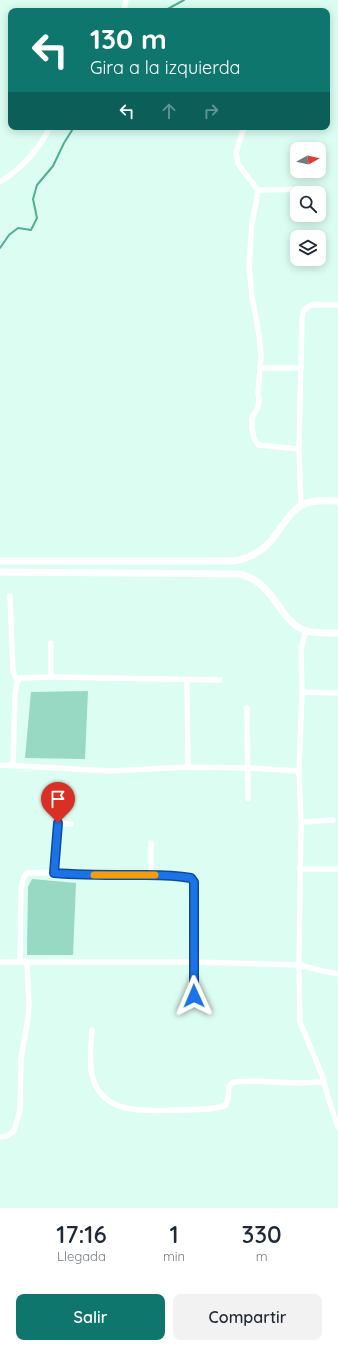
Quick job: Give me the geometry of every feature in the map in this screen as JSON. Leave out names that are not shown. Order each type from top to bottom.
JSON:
[{"type":"street","points":[[0,182],[8,177],[33,154],[48,130]]},
{"type":"street","points":[[243,130],[236,154],[238,164],[258,190],[252,221],[249,267],[261,356],[258,393],[259,400],[258,407],[252,418],[252,428],[254,438],[258,445],[299,449]]},
{"type":"street","points":[[258,190],[290,189]]},
{"type":"street","points":[[301,506],[299,449],[302,318],[304,310],[311,305],[338,305]]},
{"type":"street","points":[[260,368],[301,368]]},
{"type":"street","points":[[0,561],[226,562],[242,560],[254,555],[266,546],[287,518],[301,506],[311,502],[338,501]]},
{"type":"street","points":[[0,572],[240,574],[251,578],[264,588],[297,627],[306,631],[338,633]]},
{"type":"street","points":[[10,596],[12,671],[18,680],[14,695],[13,765]]},
{"type":"street","points":[[306,631],[301,648],[302,692],[299,771],[301,822],[299,964],[300,1022],[324,1082],[338,1127]]},
{"type":"street","points":[[51,643],[51,677]]},
{"type":"street","points":[[18,680],[25,678],[51,677],[220,680]]},
{"type":"street","points":[[187,679],[188,767]]},
{"type":"street","points":[[302,692],[338,693]]},
{"type":"street","points":[[247,708],[248,799]]},
{"type":"street","points":[[0,765],[111,770],[188,767],[299,771]]},
{"type":"street","points":[[301,822],[333,820]]},
{"type":"street","points":[[54,873],[58,823],[71,824]]},
{"type":"street","points":[[151,843],[151,872],[160,875]]},
{"type":"street","points":[[300,869],[338,869]]},
{"type":"street","points":[[20,961],[21,888],[24,877],[27,873],[85,875],[178,875],[191,878],[194,882],[194,996]]},
{"type":"street","points":[[0,1137],[7,1136],[14,1131],[20,1110],[21,1058],[28,1019],[29,1004],[27,961]]},
{"type":"street","points":[[0,962],[194,962],[299,964],[338,974]]},
{"type":"street","points":[[92,1030],[91,1063],[95,1084],[103,1096],[112,1103],[121,1107],[159,1111],[212,1108],[226,1105],[229,1086],[234,1082],[324,1082]]},
{"type":"green space","points":[[88,691],[85,759],[25,758],[31,692]]},
{"type":"green space","points":[[32,879],[76,883],[73,955],[27,955],[28,887]]},
{"type":"waterway","points":[[169,8],[184,0]]},
{"type":"waterway","points":[[0,248],[9,235],[18,228],[31,230],[37,218],[33,199],[37,185],[53,166],[72,130]]},
{"type":"slow traffic","points":[[94,875],[155,875]]},
{"type":"route","points":[[58,823],[54,873],[85,875],[178,875],[191,878],[194,882],[195,909],[194,996]]}]
